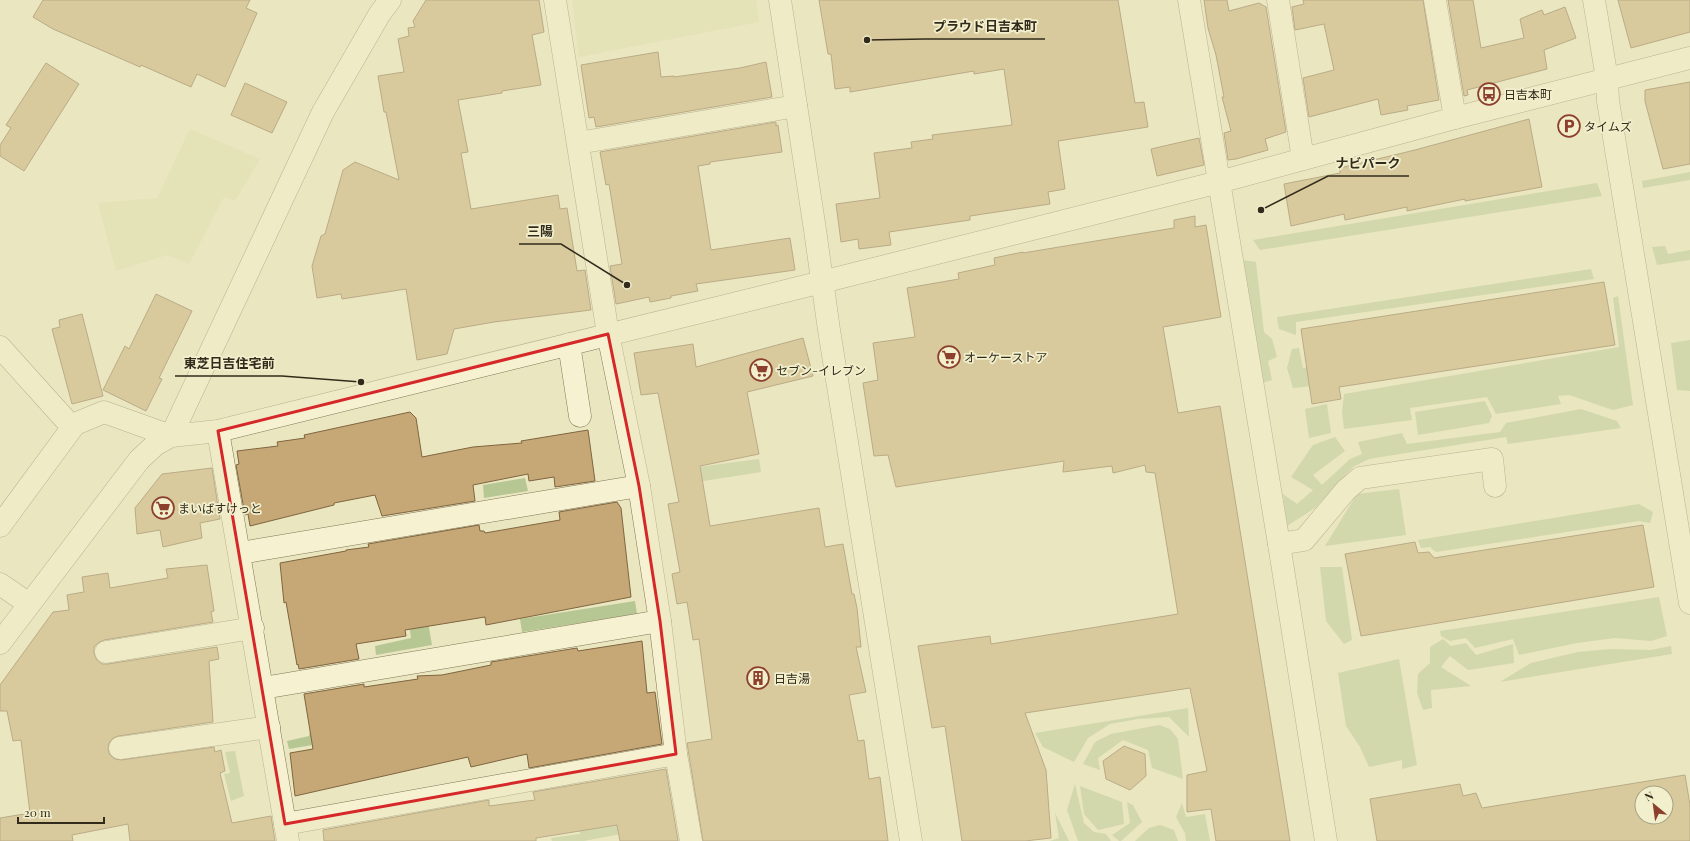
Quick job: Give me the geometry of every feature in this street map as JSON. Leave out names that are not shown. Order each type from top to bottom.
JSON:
[{"type":"street","points":[[171,436],[323,112],[379,15],[390,0]]},
{"type":"street","points":[[555,0],[608,334],[639,486],[660,620],[676,754],[691,841]]},
{"type":"street","points":[[780,0],[822,282],[911,841]]},
{"type":"street","points":[[1189,0],[1279,544],[1326,841]]},
{"type":"street","points":[[1278,0],[1303,159]]},
{"type":"street","points":[[1435,0],[1455,118]]},
{"type":"street","points":[[1594,0],[1607,79],[1608,101],[1690,603]]},
{"type":"street","points":[[0,643],[139,460],[155,445],[171,436],[218,431],[822,282],[1219,182],[1455,118],[1690,58]]},
{"type":"street","points":[[578,143],[796,106]]},
{"type":"street","points":[[569,344],[580,416]]},
{"type":"street","points":[[0,347],[72,427]]},
{"type":"street","points":[[0,526],[75,424],[104,412],[171,436]]},
{"type":"street","points":[[218,431],[287,832],[676,754]]},
{"type":"street","points":[[1279,544],[1304,540],[1346,490],[1360,478],[1492,459],[1495,486]]},
{"type":"street","points":[[240,553],[639,486]]},
{"type":"street","points":[[0,584],[30,604]]},
{"type":"street","points":[[262,688],[660,620]]},
{"type":"street","points":[[106,652],[252,628]]},
{"type":"street","points":[[120,748],[269,726]]},
{"type":"highlighted area","points":[[608,334],[639,486],[660,621],[676,754],[285,824],[218,431]]},
{"type":"green space","points":[[572,0],[756,0],[759,22],[579,57]]},
{"type":"green space","points":[[190,129],[260,159],[235,201],[224,197],[189,264],[167,255],[116,271],[98,203],[157,198]]},
{"type":"green space","points":[[1690,172],[1690,180],[1643,188],[1642,181]]},
{"type":"green space","points":[[1597,183],[1602,196],[1260,250],[1253,240]]},
{"type":"green space","points":[[1665,246],[1668,254],[1690,250],[1690,260],[1657,265],[1652,247]]},
{"type":"green space","points":[[1242,260],[1256,262],[1264,332],[1272,339],[1277,357],[1268,361],[1272,380],[1263,383]]},
{"type":"green space","points":[[1591,269],[1594,279],[1296,322],[1296,335],[1279,329],[1277,317]]},
{"type":"green space","points":[[1618,296],[1633,405],[1613,410],[1569,395],[1558,396],[1561,404],[1496,414],[1487,397],[1410,408],[1412,420],[1344,429],[1342,413],[1344,394],[1619,347],[1613,298]]},
{"type":"green space","points":[[1690,340],[1690,391],[1677,390],[1671,343]]},
{"type":"green space","points":[[1299,348],[1303,368],[1313,366],[1313,386],[1293,388],[1287,368],[1292,349]]},
{"type":"green space","points":[[1485,401],[1492,416],[1489,423],[1418,435],[1415,412]]},
{"type":"green space","points":[[1327,404],[1331,433],[1309,438],[1305,409]]},
{"type":"green space","points":[[1581,409],[1617,421],[1621,428],[1508,444],[1506,437],[1369,459],[1353,467],[1315,508],[1287,526],[1283,494],[1297,504],[1313,490],[1291,477],[1313,445],[1335,437],[1345,451],[1313,475],[1322,485],[1350,459],[1362,454],[1358,442],[1402,433],[1407,444],[1500,432],[1506,423]]},
{"type":"green space","points":[[759,459],[761,472],[678,485],[675,470]]},
{"type":"green space","points":[[525,478],[528,491],[484,498],[483,485]]},
{"type":"green space","points":[[1399,489],[1406,535],[1325,546],[1357,494]]},
{"type":"green space","points":[[1639,504],[1653,512],[1650,523],[1639,521],[1436,552],[1430,547],[1421,548],[1418,540]]},
{"type":"green space","points":[[1320,567],[1342,567],[1352,640],[1344,644],[1326,621]]},
{"type":"green space","points":[[423,593],[432,645],[376,655],[375,646],[411,638],[405,596]]},
{"type":"green space","points":[[1659,597],[1667,636],[1651,641],[1615,638],[1577,643],[1519,655],[1513,639],[1475,648],[1466,638],[1450,641],[1441,636],[1440,631]]},
{"type":"green space","points":[[635,601],[637,614],[522,632],[520,619]]},
{"type":"green space","points":[[1443,639],[1451,646],[1466,643],[1476,655],[1513,644],[1514,663],[1468,670],[1450,656],[1441,667],[1471,686],[1431,690],[1432,708],[1423,710],[1417,693],[1418,674],[1430,663],[1430,647]]},
{"type":"green space","points":[[1671,646],[1672,654],[1500,682],[1531,663],[1578,652],[1610,649],[1651,650]]},
{"type":"green space","points":[[1399,659],[1417,765],[1402,769],[1402,760],[1369,767],[1360,747],[1346,726],[1338,673]]},
{"type":"green space","points":[[1188,708],[1189,737],[1169,717],[1138,719],[1110,724],[1088,738],[1074,762],[1043,747],[1035,733]]},
{"type":"green space","points":[[362,725],[365,736],[289,749],[287,741],[309,736],[310,730]]},
{"type":"green space","points":[[1159,725],[1170,729],[1178,739],[1183,779],[1152,768],[1148,750],[1123,740],[1098,758],[1100,770],[1083,764],[1095,742],[1111,734]]},
{"type":"green space","points":[[235,751],[244,796],[231,801],[224,774],[230,773],[225,752]]},
{"type":"green space","points":[[1075,784],[1084,823],[1094,832],[1106,834],[1111,841],[1078,841],[1067,810]]},
{"type":"green space","points":[[1080,786],[1122,802],[1124,824],[1098,830],[1084,814]]},
{"type":"green space","points":[[1127,802],[1133,805],[1142,822],[1121,841],[1119,841],[1112,835],[1130,823]]},
{"type":"green space","points":[[1182,803],[1186,817],[1205,814],[1210,841],[1186,841],[1185,833],[1176,817]]},
{"type":"green space","points":[[1055,813],[1069,841],[1050,841],[1059,838]]},
{"type":"green space","points":[[647,818],[647,829],[584,841],[552,841],[551,838],[580,834],[580,828]]},
{"type":"green space","points":[[1160,825],[1174,830],[1178,841],[1135,841],[1149,828]]},
{"type":"building","points":[[43,0],[250,0],[246,8],[257,13],[225,87],[197,74],[191,87],[141,65],[140,67],[53,29],[33,17]]},
{"type":"building","points":[[426,0],[539,0],[544,32],[532,35],[541,85],[458,100],[468,152],[461,153],[471,209],[558,195],[560,209],[567,208],[577,271],[585,270],[591,310],[494,322],[454,329],[447,354],[417,360],[406,289],[342,299],[341,294],[317,298],[312,266],[321,236],[325,234],[343,170],[355,162],[399,180],[386,112],[384,112],[378,76],[404,72],[398,39],[409,36],[408,28],[415,27],[413,21]]},
{"type":"building","points":[[819,0],[1118,0],[1135,103],[1144,102],[1148,127],[1058,141],[1065,189],[1048,192],[1050,204],[970,216],[970,220],[889,232],[891,245],[859,249],[858,239],[841,242],[836,204],[880,198],[874,153],[912,148],[911,142],[933,139],[932,135],[1012,125],[1004,69],[974,74],[974,71],[850,92],[850,87],[835,89],[831,54],[828,54]]},
{"type":"building","points":[[1204,0],[1227,0],[1229,11],[1259,3],[1266,7],[1286,132],[1265,139],[1268,150],[1228,160],[1224,133],[1231,131],[1222,97],[1224,97],[1216,55],[1208,28]]},
{"type":"building","points":[[1303,0],[1423,0],[1439,100],[1407,106],[1408,110],[1381,115],[1378,99],[1309,117],[1303,78],[1334,70],[1324,24],[1295,30],[1292,7],[1304,4]]},
{"type":"building","points":[[1448,0],[1473,0],[1481,48],[1524,38],[1520,19],[1542,10],[1544,15],[1565,7],[1576,38],[1544,50],[1547,69],[1467,90],[1468,95],[1464,96]]},
{"type":"building","points":[[1618,0],[1690,0],[1690,32],[1631,48]]},
{"type":"building","points":[[658,52],[661,77],[674,77],[740,68],[766,62],[772,97],[596,127],[594,117],[589,118],[581,65]]},
{"type":"building","points":[[46,63],[79,84],[24,171],[0,156],[0,145],[11,128],[6,125]]},
{"type":"building","points":[[1690,82],[1690,164],[1663,169],[1645,101],[1645,90]]},
{"type":"building","points":[[245,83],[287,102],[272,133],[231,115]]},
{"type":"building","points":[[1529,119],[1542,187],[1465,201],[1465,199],[1407,211],[1407,207],[1345,220],[1344,214],[1291,226],[1284,184],[1340,173],[1340,168],[1415,150]]},
{"type":"building","points":[[776,122],[776,126],[778,125],[782,152],[710,162],[710,164],[698,166],[711,250],[790,238],[795,270],[696,284],[698,291],[671,296],[671,298],[650,302],[649,297],[616,304],[610,266],[622,264],[609,184],[606,185],[600,152]]},
{"type":"building","points":[[1199,138],[1204,165],[1157,176],[1151,149]]},
{"type":"building","points":[[1195,216],[1195,227],[1206,225],[1221,317],[1163,327],[1178,413],[1220,406],[1290,841],[1216,841],[1211,809],[1187,812],[1187,775],[1207,771],[1190,688],[1025,713],[1046,770],[1051,838],[1025,841],[962,841],[945,726],[932,728],[918,646],[990,636],[991,644],[1178,614],[1155,473],[1146,472],[1145,465],[1113,473],[1112,466],[1063,472],[1064,461],[896,487],[888,455],[874,456],[863,383],[878,380],[873,343],[915,337],[907,288],[959,279],[958,273],[995,265],[994,258],[1174,228],[1174,220]]},
{"type":"building","points":[[1604,282],[1615,345],[1339,387],[1341,399],[1312,404],[1301,329]]},
{"type":"building","points":[[156,294],[192,311],[159,378],[162,379],[146,411],[103,390],[125,346],[129,349]]},
{"type":"building","points":[[82,314],[103,396],[72,404],[52,329],[60,327],[59,320]]},
{"type":"building","points":[[803,338],[813,376],[747,392],[759,454],[700,466],[710,526],[819,508],[825,547],[843,544],[852,594],[854,594],[857,608],[861,647],[856,647],[866,692],[849,695],[858,741],[864,740],[869,779],[880,777],[888,841],[703,841],[687,743],[712,739],[699,639],[693,640],[687,602],[677,604],[672,574],[680,572],[668,504],[679,502],[658,393],[641,395],[634,353],[693,344],[696,367]]},
{"type":"building","points":[[410,412],[416,418],[422,457],[473,447],[522,443],[521,441],[588,430],[595,481],[555,487],[554,477],[529,481],[528,474],[473,485],[475,501],[382,516],[375,495],[334,503],[334,505],[250,526],[248,514],[245,515],[236,465],[239,464],[237,451],[278,446],[277,442],[305,438],[304,435]]},
{"type":"building","points":[[212,468],[220,519],[200,523],[202,538],[163,547],[160,530],[137,534],[135,508],[162,474]]},
{"type":"building","points":[[617,502],[621,508],[631,597],[486,625],[485,617],[405,630],[406,636],[356,644],[359,659],[299,669],[298,664],[297,665],[286,602],[284,603],[280,563],[369,547],[368,544],[479,525],[480,531],[484,531],[485,533],[560,520],[559,512]]},
{"type":"building","points":[[1643,525],[1654,587],[1361,636],[1345,554],[1415,542],[1418,553],[1429,552],[1434,558]]},
{"type":"building","points":[[207,565],[214,611],[211,612],[213,622],[104,640],[94,647],[94,654],[97,660],[102,664],[108,664],[217,647],[219,659],[209,661],[213,722],[118,736],[113,738],[109,743],[108,750],[110,755],[115,759],[121,760],[214,747],[215,752],[221,750],[225,771],[220,773],[232,823],[271,816],[275,841],[130,841],[128,824],[72,835],[73,841],[0,841],[0,818],[30,813],[21,740],[13,741],[7,711],[0,711],[0,685],[53,612],[69,610],[67,595],[84,592],[82,577],[108,573],[110,588],[168,578],[166,569]]},
{"type":"building","points":[[642,641],[647,693],[655,692],[662,744],[529,768],[527,754],[471,767],[468,757],[295,796],[290,753],[313,749],[304,694],[364,684],[364,687],[418,679],[417,676],[442,675],[491,665],[491,662],[577,648],[578,651]]},
{"type":"building","points":[[1124,746],[1145,754],[1146,776],[1130,790],[1106,779],[1103,761]]},
{"type":"building","points":[[666,769],[678,841],[620,841],[617,825],[536,838],[536,841],[324,841],[323,830],[489,800],[489,806],[535,800],[533,792]]},
{"type":"building","points":[[1685,775],[1690,805],[1690,841],[1377,841],[1370,799],[1460,784],[1463,796],[1476,793],[1482,808]]},
{"type":"place","name":"プラウド日吉本町","points":[[867,40]]},
{"type":"place","name":"日吉本町","points":[[1489,94]]},
{"type":"place","name":"タイムズ","points":[[1569,126]]},
{"type":"place","name":"ナビパーク","points":[[1261,210]]},
{"type":"place","name":"三陽","points":[[627,285]]},
{"type":"place","name":"オーケーストア","points":[[949,357]]},
{"type":"place","name":"セブン-イレブン","points":[[761,370]]},
{"type":"place","name":"東芝日吉住宅前","points":[[361,382]]},
{"type":"place","name":"まいばすけっと","points":[[163,508]]},
{"type":"place","name":"日吉湯","points":[[758,678]]}]
